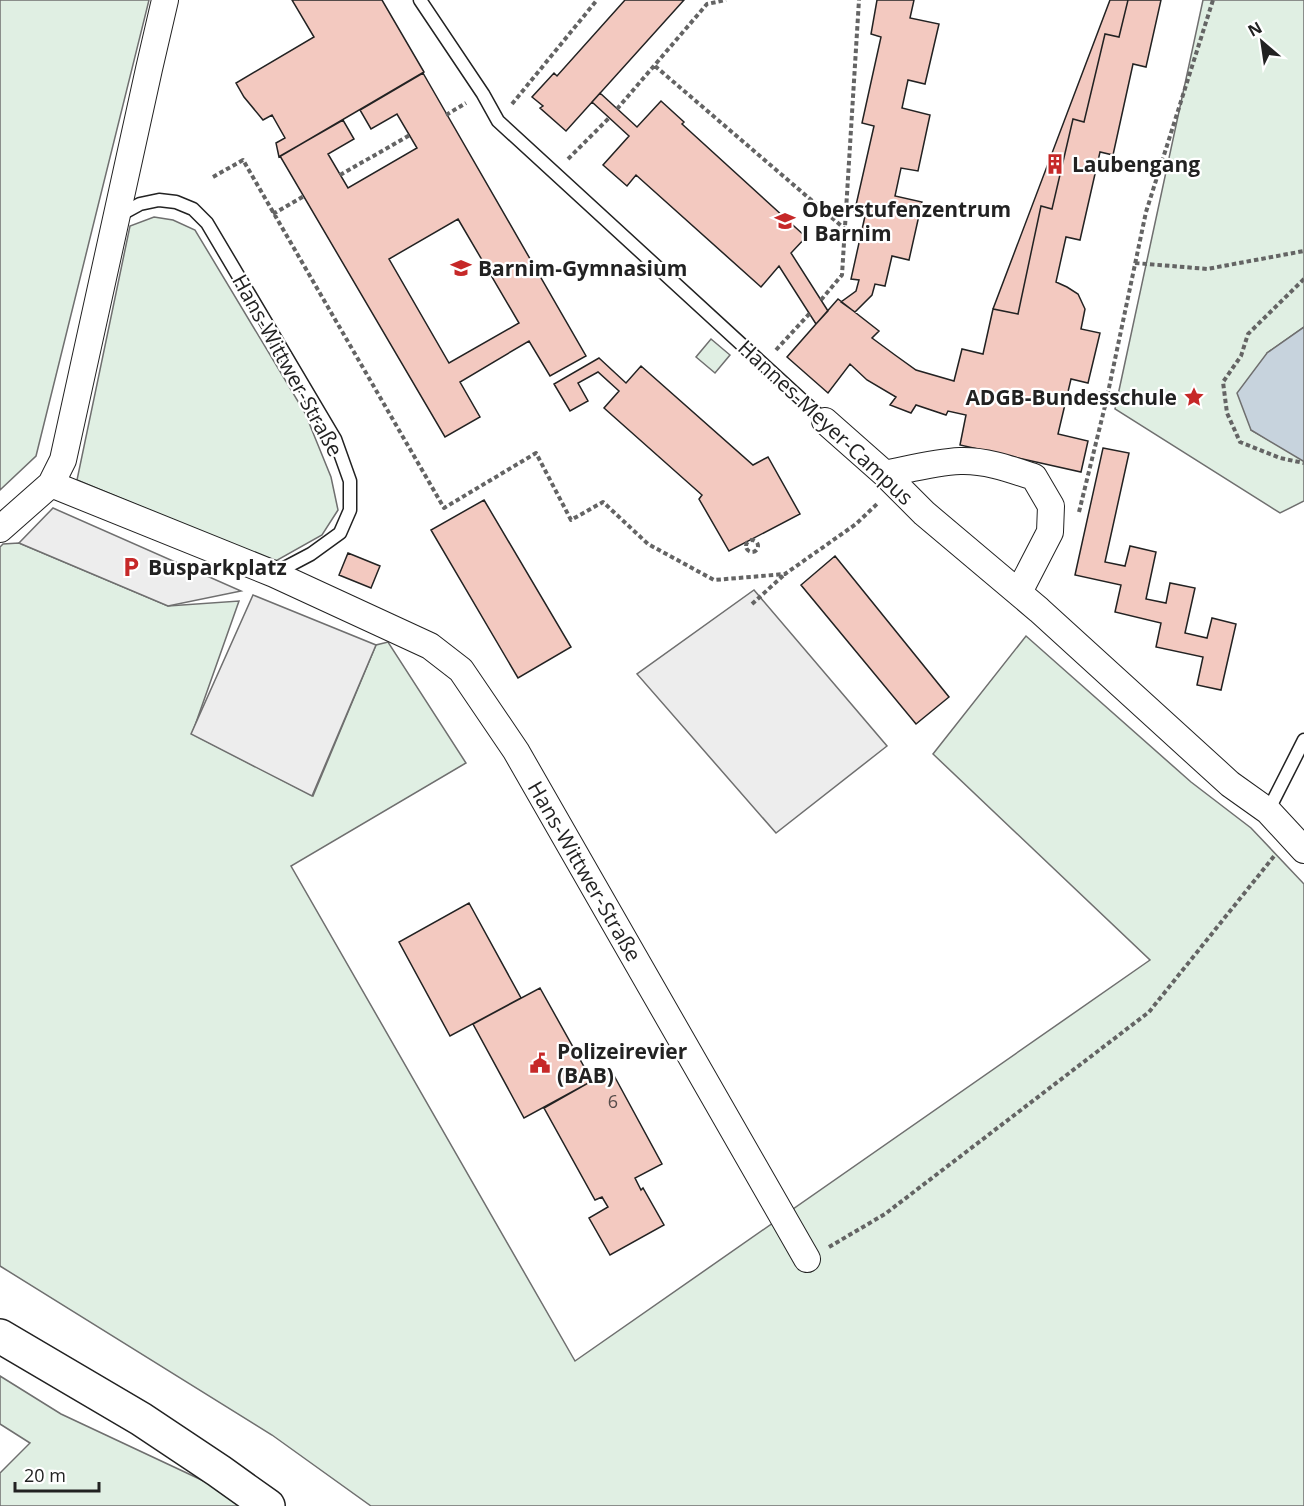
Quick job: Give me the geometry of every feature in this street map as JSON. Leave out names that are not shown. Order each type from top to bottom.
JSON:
[{"type":"main road","points":[[0,1336],[141,1419],[268,1506]]},
{"type":"street","points":[[0,529],[51,484],[63,460],[165,0]]},
{"type":"street","name":"Hannes-Meyer-Campus","points":[[825,421],[924,513],[1019,592],[1230,784],[1268,811],[1297,843]]},
{"type":"street","points":[[891,480],[938,463],[962,461],[995,465],[1034,477],[1051,506],[1050,532],[1019,592]]},
{"type":"street","name":"Hans-Wittwer-Straße","points":[[51,484],[274,574],[430,646],[461,670],[516,751],[807,1259]]},
{"type":"lane","name":"Hannes-Meyer-Campus","points":[[420,0],[483,94],[498,121],[825,421]]},
{"type":"lane","name":"Hans-Wittwer-Straße","points":[[117,216],[140,204],[159,200],[176,202],[193,209],[207,223],[335,439],[350,481],[350,510],[340,533],[311,554],[274,574]]},
{"type":"lane","points":[[1268,811],[1304,740]]},
{"type":"path","points":[[498,121],[597,0]]},
{"type":"path","points":[[617,109],[707,4],[726,0]]},
{"type":"path","points":[[821,300],[842,275],[859,0]]},
{"type":"path","points":[[1077,517],[1106,402],[1146,212],[1213,0]]},
{"type":"path","points":[[655,66],[845,230]]},
{"type":"path","points":[[555,172],[609,118]]},
{"type":"path","points":[[340,175],[410,135]]},
{"type":"path","points":[[213,177],[243,160],[444,508],[536,453],[571,520],[603,502],[648,544],[714,580],[785,574]]},
{"type":"path","points":[[273,214],[304,196]]},
{"type":"path","points":[[1135,263],[1207,269],[1304,251]]},
{"type":"path","points":[[1304,279],[1248,334],[1241,356],[1223,382],[1227,413],[1240,442],[1280,458],[1304,463]]},
{"type":"path","points":[[764,364],[810,313]]},
{"type":"path","points":[[752,603],[785,574],[856,524],[891,480]]},
{"type":"path","points":[[807,1259],[885,1214],[1149,1012],[1297,843]]},
{"type":"green space","points":[[0,0],[149,0],[36,456],[0,490]]},
{"type":"green space","points":[[1203,0],[1304,0],[1304,327],[1267,353],[1251,430],[1304,460],[1304,501],[1280,513],[1115,409]]},
{"type":"green space","points":[[154,217],[173,220],[195,230],[305,413],[331,477],[338,510],[322,535],[274,562],[77,480],[130,226]]},
{"type":"green space","points":[[711,339],[730,355],[715,373],[696,357]]},
{"type":"green space","points":[[19,543],[168,606],[239,601],[192,734],[313,796],[376,645],[388,642],[466,763],[291,866],[575,1361],[1150,960],[933,754],[1026,636],[1191,782],[1251,828],[1304,884],[1304,1506],[371,1506],[272,1435],[0,1266],[0,547],[3,544]]},
{"type":"green space","points":[[0,1376],[61,1414],[223,1490],[244,1506],[0,1506],[0,1473],[30,1443],[0,1424]]},
{"type":"shaded area","points":[[1304,327],[1303,461],[1251,430],[1237,393],[1267,353]]},
{"type":"shaded area","name":"Busparkplatz","points":[[53,508],[241,591],[168,606],[19,543]]},
{"type":"shaded area","points":[[754,590],[887,746],[776,833],[637,674]]},
{"type":"shaded area","points":[[253,595],[376,645],[312,796],[191,734]]},
{"type":"building","points":[[292,0],[382,0],[424,72],[279,157],[276,143],[285,138],[272,115],[263,120],[236,83],[314,37]]},
{"type":"building","points":[[625,0],[684,0],[566,131],[540,108],[543,106],[532,97],[554,73],[557,76]]},
{"type":"building","points":[[877,0],[914,0],[910,18],[939,24],[925,84],[908,80],[902,108],[930,115],[918,171],[901,168],[895,196],[922,202],[909,260],[892,256],[885,286],[875,284],[872,295],[855,312],[841,302],[856,291],[859,280],[851,279],[865,216],[854,214],[874,126],[862,123],[881,37],[871,34]]},
{"type":"building","name":"Laubengang","points":[[1110,0],[1128,0],[1119,37],[1105,34],[1084,122],[1073,119],[1052,209],[1041,206],[1018,314],[993,309]]},
{"type":"building","points":[[1128,0],[1161,0],[1146,67],[1133,64],[1113,155],[1100,152],[1080,240],[1066,237],[1056,282],[1078,294],[1085,309],[1081,329],[1100,333],[1088,383],[1071,379],[1058,434],[1088,441],[1081,472],[960,445],[966,415],[948,411],[946,415],[916,405],[911,413],[890,405],[896,397],[867,380],[850,364],[828,393],[787,357],[838,299],[879,331],[872,338],[916,370],[954,381],[962,349],[983,354],[993,309],[1018,314],[1041,206],[1052,209],[1073,119],[1084,122],[1105,34],[1119,37]]},
{"type":"building","points":[[423,73],[586,356],[550,376],[529,341],[460,382],[480,417],[445,437],[280,156],[343,120],[354,139],[328,154],[348,188],[417,148],[397,114],[371,129],[360,110]],"holes":[[[458,219],[519,323],[449,363],[389,259]]]},
{"type":"building","points":[[600,93],[637,127],[661,101],[684,122],[682,124],[806,237],[791,253],[828,311],[816,324],[779,266],[761,287],[636,175],[627,186],[603,165],[629,136],[592,102]]},
{"type":"building","points":[[599,358],[626,383],[641,366],[753,465],[768,457],[800,514],[729,551],[699,499],[702,495],[604,408],[619,391],[598,372],[578,383],[588,401],[570,411],[554,384]]},
{"type":"building","points":[[1103,448],[1129,453],[1105,562],[1125,566],[1130,546],[1156,552],[1146,599],[1166,603],[1170,583],[1195,588],[1185,633],[1207,638],[1212,618],[1236,624],[1221,690],[1197,685],[1203,657],[1156,647],[1161,623],[1115,612],[1121,585],[1075,575]]},
{"type":"building","points":[[484,500],[571,647],[518,678],[431,530]]},
{"type":"building","points":[[348,553],[380,566],[371,588],[339,575]]},
{"type":"building","points":[[835,556],[949,697],[916,724],[801,585]]},
{"type":"building","points":[[469,903],[521,998],[450,1036],[399,942]]},
{"type":"building","points":[[540,988],[592,1081],[524,1118],[473,1024]]},
{"type":"building","points":[[611,1070],[662,1164],[635,1178],[664,1225],[610,1255],[589,1218],[608,1207],[602,1197],[595,1200],[544,1108]]},
{"type":"place","name":"Laubengang","points":[[1055,164]]},
{"type":"place","name":"Oberstufenzentrum I Barnim","points":[[785,221]]},
{"type":"place","name":"Barnim-Gymnasium","points":[[461,268]]},
{"type":"place","name":"ADGB-Bundesschule","points":[[1194,397]]},
{"type":"place","name":"Busparkplatz","points":[[131,567]]},
{"type":"place","name":"Polizeirevier (BAB)","points":[[540,1063]]}]
